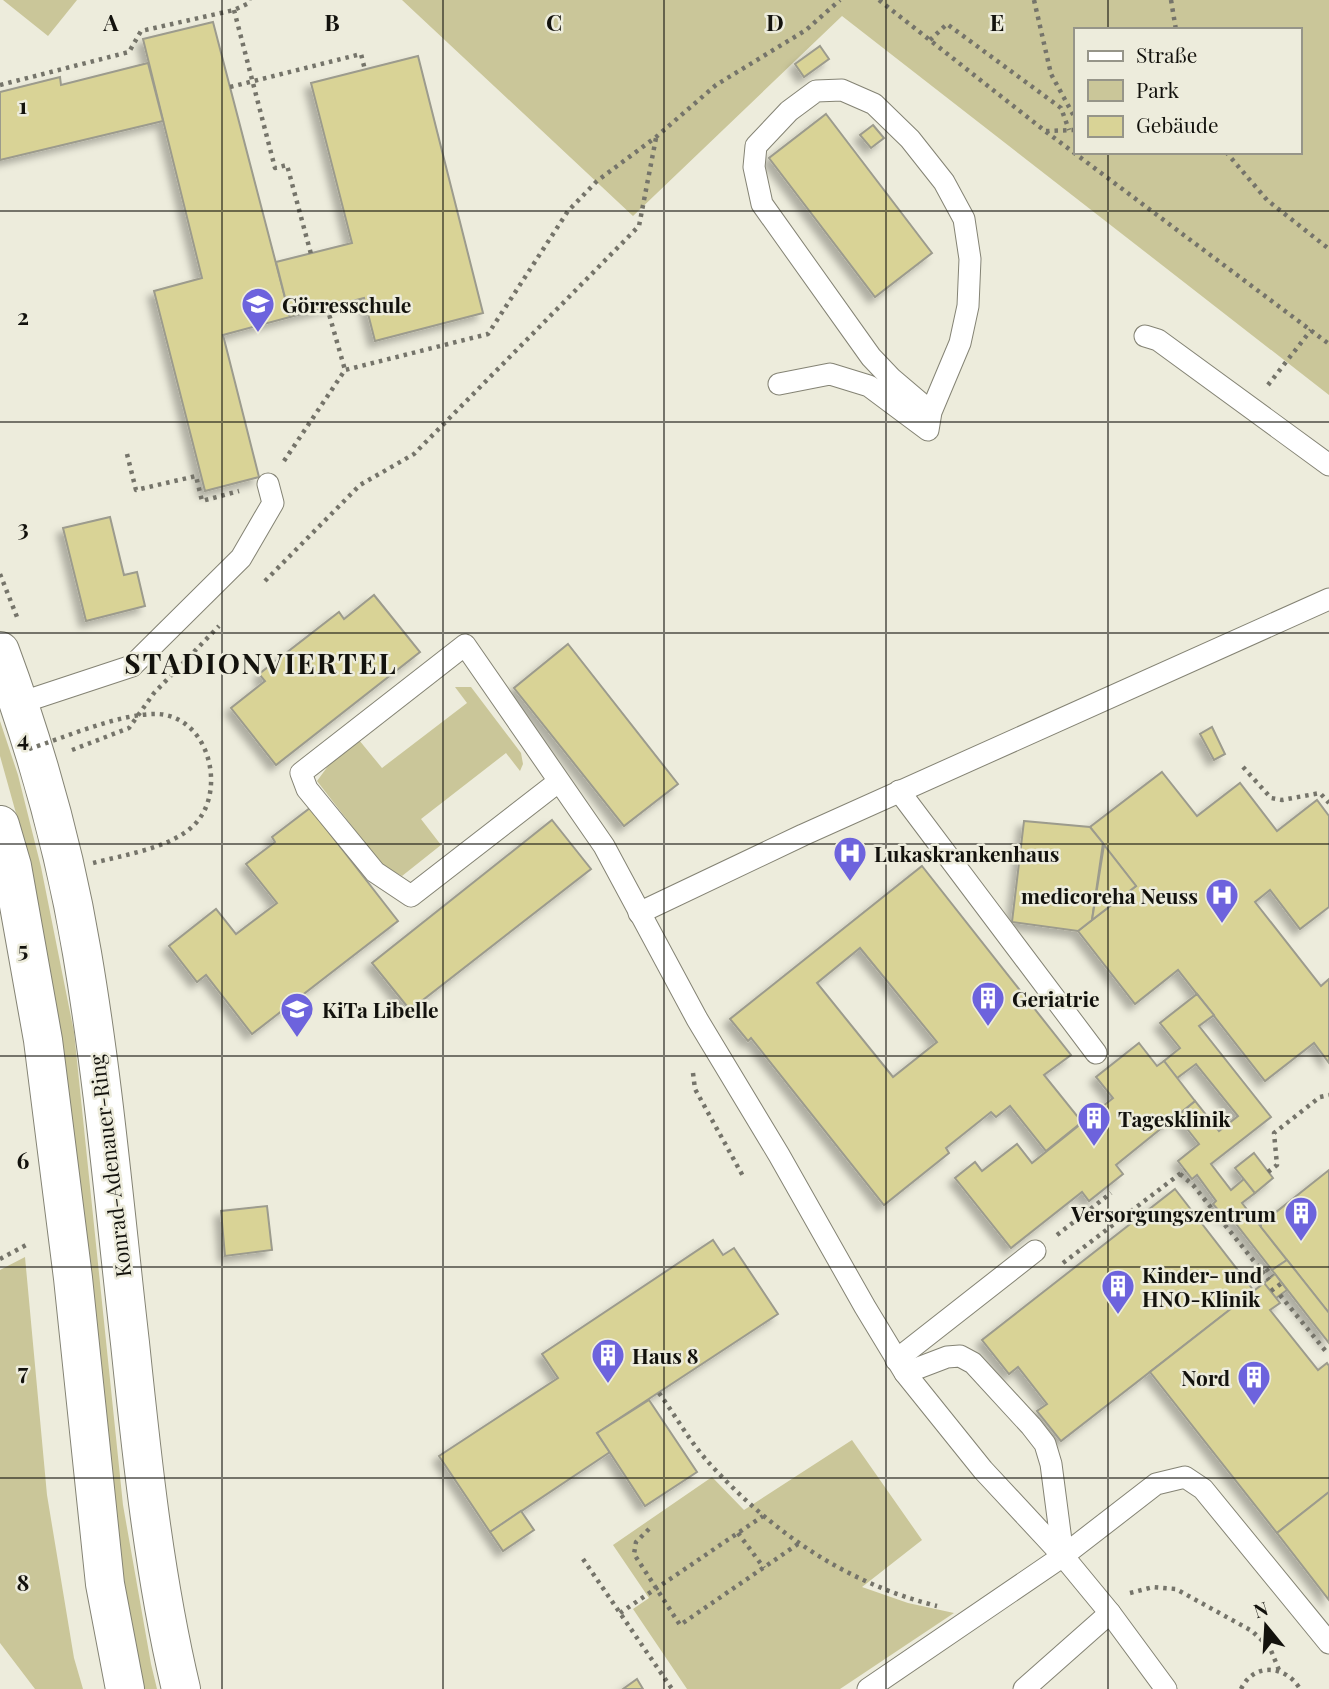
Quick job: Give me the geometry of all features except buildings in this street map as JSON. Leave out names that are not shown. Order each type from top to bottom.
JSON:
[{"type":"main road","name":"Konrad-Adenauer-Ring","points":[[0,651],[65,868],[82,953],[147,1500],[181,1689]]},
{"type":"main road","points":[[0,825],[12,866],[43,1040],[73,1278],[105,1584],[125,1689]]},
{"type":"lane","points":[[842,90],[874,104],[911,139],[944,182],[964,219],[970,259],[968,306],[960,343],[929,421],[871,357],[762,204],[754,167],[756,146],[789,111],[816,92],[842,90]]},
{"type":"lane","points":[[1145,336],[1158,340],[1329,465]]},
{"type":"lane","points":[[779,384],[830,374],[869,386],[929,421]]},
{"type":"lane","points":[[18,704],[132,666],[241,558],[272,503],[268,484]]},
{"type":"lane","points":[[639,913],[899,791],[1329,599]]},
{"type":"lane","points":[[558,782],[411,895],[375,872],[307,789],[301,773],[465,645],[604,846],[710,1042],[901,1367],[983,1469],[1063,1556],[1110,1613],[1166,1689]]},
{"type":"lane","points":[[899,791],[1096,1052]]},
{"type":"lane","points":[[901,1367],[1035,1251]]},
{"type":"lane","points":[[901,1367],[960,1356],[974,1363],[1031,1426],[1045,1444],[1051,1464],[1063,1556]]},
{"type":"lane","points":[[868,1689],[1063,1556],[1156,1484],[1185,1477],[1203,1489],[1329,1643]]},
{"type":"lane","points":[[1024,1689],[1110,1613]]},
{"type":"path","points":[[0,85],[130,52],[141,31],[234,10],[250,0]]},
{"type":"path","points":[[127,454],[136,490],[196,476],[202,501],[268,484],[345,370],[488,334],[568,211],[597,181],[656,137],[716,85],[806,30],[840,0]]},
{"type":"path","points":[[879,0],[1074,153]]},
{"type":"path","points":[[1034,0],[1051,74],[1074,116]]},
{"type":"path","points":[[1171,0],[1176,28]]},
{"type":"path","points":[[234,10],[275,168],[287,165],[311,254]]},
{"type":"path","points":[[930,40],[947,24],[1061,108],[1072,130],[1045,131]]},
{"type":"path","points":[[230,87],[362,54],[365,70]]},
{"type":"path","points":[[262,584],[360,485],[414,454],[639,226],[656,137]]},
{"type":"path","points":[[1076,154],[1329,344]]},
{"type":"path","points":[[1228,154],[1267,200],[1329,249]]},
{"type":"path","points":[[327,307],[345,370]]},
{"type":"path","points":[[1250,407],[1311,330]]},
{"type":"path","points":[[34,759],[64,752],[129,728],[154,692],[222,624]]},
{"type":"path","points":[[34,759],[134,715],[161,714],[185,724],[200,741],[211,765],[212,783],[208,804],[194,826],[171,841],[93,863]]},
{"type":"path","points":[[1243,767],[1272,798],[1282,800],[1320,793],[1329,803]]},
{"type":"path","points":[[710,1042],[692,1071],[695,1090],[744,1178]]},
{"type":"path","points":[[1268,1172],[1277,1165],[1274,1133],[1320,1097],[1329,1095]]},
{"type":"path","points":[[1111,1193],[1035,1251],[1051,1272],[1185,1170]]},
{"type":"path","points":[[1180,1174],[1218,1212],[1260,1269],[1264,1266],[1270,1278]]},
{"type":"path","points":[[0,1259],[32,1242]]},
{"type":"path","points":[[1270,1291],[1282,1283]]},
{"type":"path","points":[[1280,1295],[1328,1354]]},
{"type":"path","points":[[659,1393],[707,1461],[763,1516],[799,1544],[850,1575],[908,1599],[975,1615]]},
{"type":"path","points":[[620,1613],[763,1516]]},
{"type":"path","points":[[649,1529],[636,1542],[634,1554],[680,1625],[799,1544]]},
{"type":"path","points":[[738,1533],[764,1568]]},
{"type":"path","points":[[583,1559],[672,1689]]},
{"type":"path","points":[[1110,1613],[1126,1594],[1153,1587],[1175,1589],[1252,1630],[1270,1648],[1279,1670]]},
{"type":"path","points":[[1241,1689],[1250,1676],[1259,1671],[1279,1670],[1288,1674],[1300,1689]]},
{"type":"green space","points":[[3,0],[77,0],[48,36]]},
{"type":"green space","points":[[402,0],[1329,0],[1329,395],[842,16],[633,216]]},
{"type":"green space","points":[[455,687],[471,687],[521,753],[523,764],[520,771],[506,753],[421,819],[441,845],[402,876],[382,865],[317,781],[334,758],[359,740],[382,768],[467,703]]},
{"type":"green space","points":[[0,721],[18,775],[41,867],[74,1032],[123,1505],[157,1689],[144,1689],[138,1665],[111,1504],[31,867],[0,756]]},
{"type":"green space","points":[[25,1257],[47,1495],[74,1658],[83,1689],[35,1689],[0,1643],[0,1270]]},
{"type":"green space","points":[[852,1440],[922,1540],[862,1587],[908,1603],[954,1613],[840,1689],[687,1689],[633,1609],[649,1598],[613,1545],[712,1477],[744,1510]]},
{"type":"place","name":"Görresschule","points":[[258,334]]},
{"type":"place","name":"Lukaskrankenhaus","points":[[850,883]]},
{"type":"place","name":"medicoreha Neuss","points":[[1222,925]]},
{"type":"place","name":"Geriatrie","points":[[988,1028]]},
{"type":"place","name":"KiTa Libelle","points":[[297,1039]]},
{"type":"place","name":"Tagesklinik","points":[[1094,1148]]},
{"type":"place","name":"Versorgungszentrum","points":[[1301,1243]]},
{"type":"place","name":"Kinder- und HNO-Klinik","points":[[1118,1316]]},
{"type":"place","name":"Haus 8","points":[[608,1385]]},
{"type":"place","name":"Nord","points":[[1254,1407]]},
{"type":"district","name":"STADIONVIERTEL","points":[[261,662]]}]
